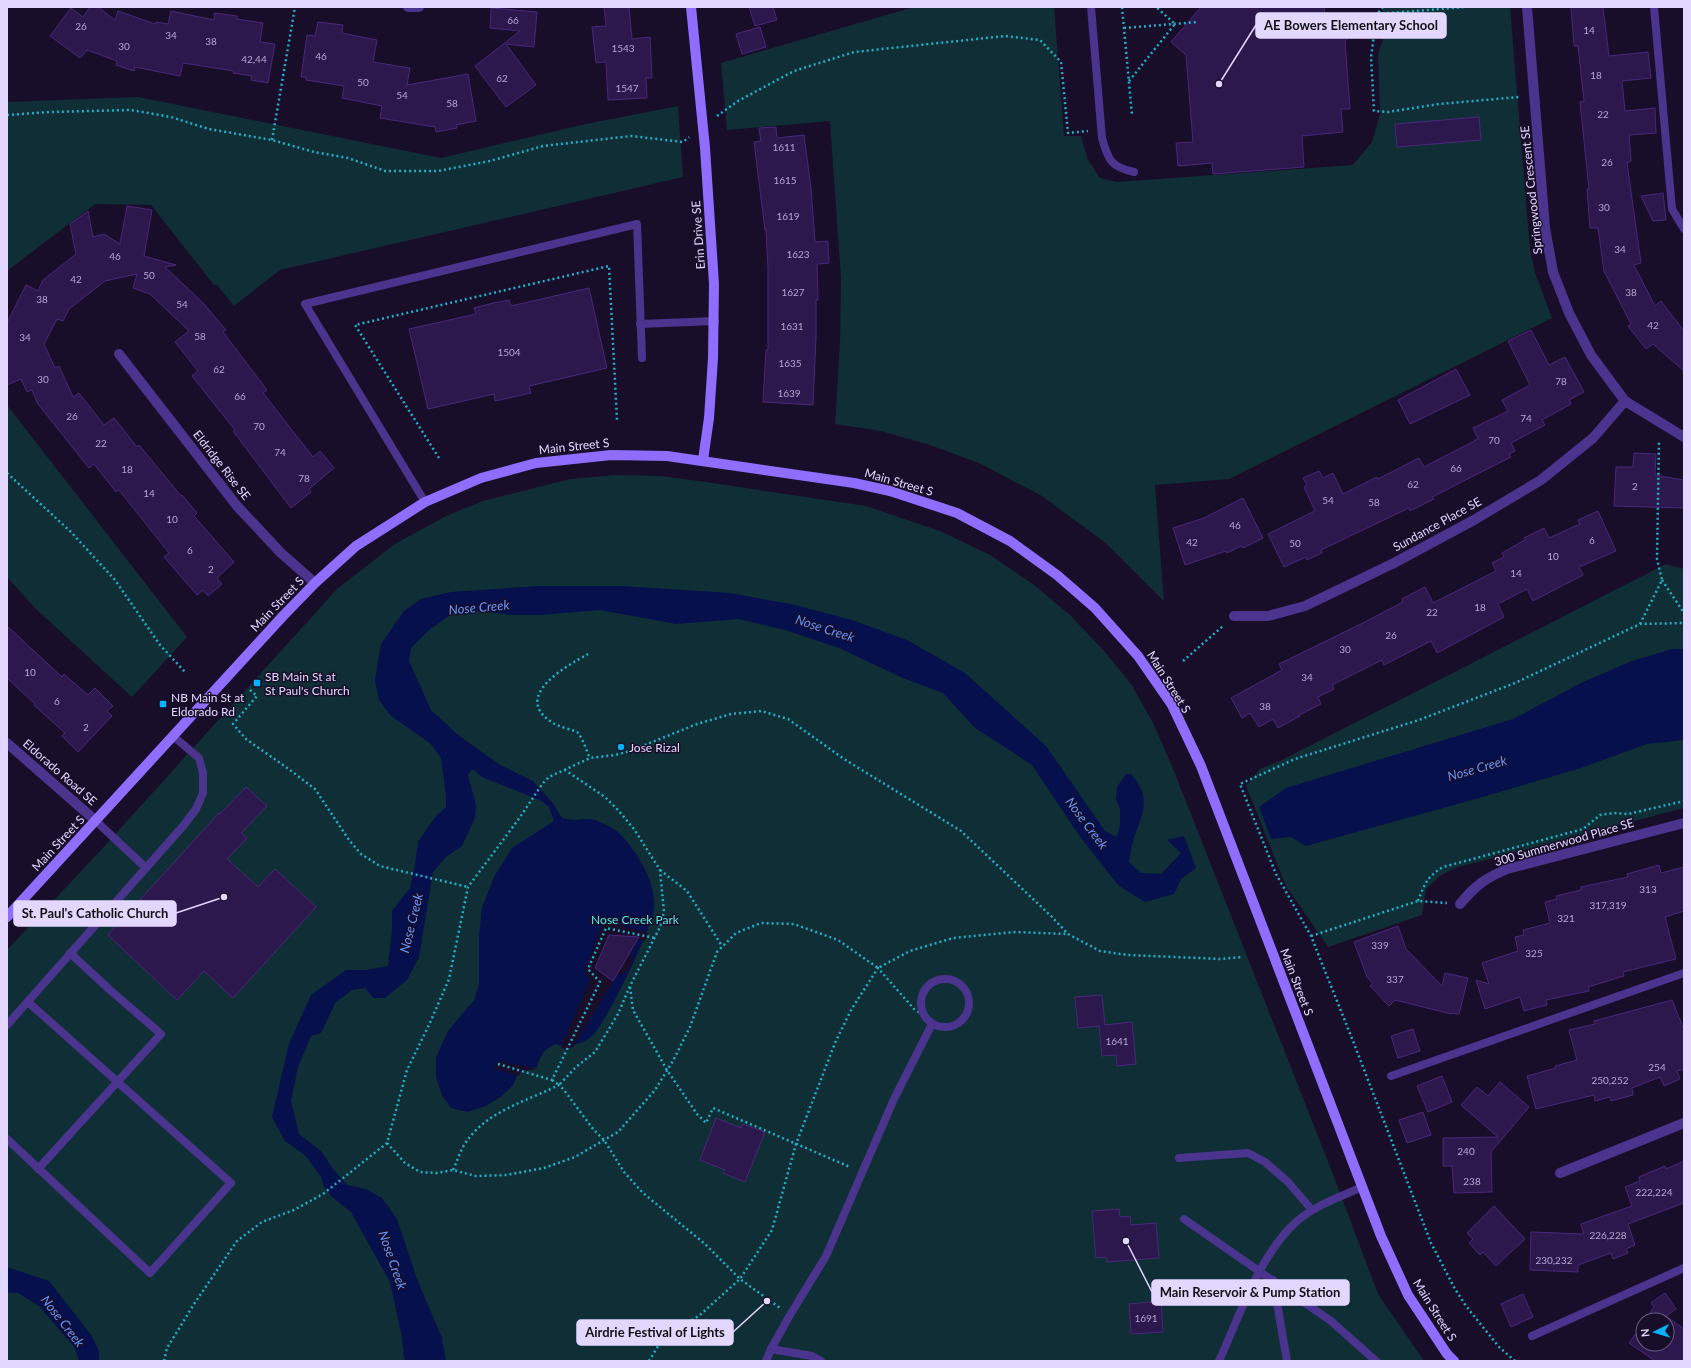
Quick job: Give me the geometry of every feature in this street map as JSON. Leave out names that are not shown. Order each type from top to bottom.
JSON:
[{"type":"main road","name":"Erin Drive SE","points":[[691,7],[713,250],[715,321],[709,418],[703,460]]},
{"type":"main road","name":"Main Street S","points":[[7,917],[315,583],[356,546],[425,502],[481,478],[536,463],[611,454],[667,456],[703,460],[854,483],[890,491],[957,513],[1010,541],[1057,574],[1095,608],[1138,656],[1172,704],[1201,766],[1381,1236],[1408,1295],[1447,1354],[1454,1361]]},
{"type":"street","points":[[408,7],[419,7]]},
{"type":"street","name":"Springwood Crescent SE","points":[[1527,7],[1545,228],[1553,272],[1569,313],[1592,355],[1625,401],[1684,437]]},
{"type":"street","name":"Eldridge Rise SE","points":[[119,354],[237,506],[287,559],[315,583]]},
{"type":"street","name":"Sundance Place SE","points":[[1234,616],[1268,616],[1305,606],[1394,563],[1474,520],[1541,480],[1593,438],[1625,401]]},
{"type":"street","name":"Eldorado Road SE","points":[[7,743],[96,821]]},
{"type":"street","name":"300 Summerwood Place SE","points":[[1460,904],[1473,888],[1492,876],[1507,869],[1684,823]]},
{"type":"street","points":[[1560,1172],[1684,1123]]},
{"type":"lane","points":[[1091,7],[1101,130],[1106,151],[1111,162],[1120,169],[1134,172]]},
{"type":"lane","points":[[1654,7],[1672,209],[1684,229]]},
{"type":"lane","points":[[425,502],[305,304],[637,224],[642,358]]},
{"type":"lane","points":[[640,324],[715,321]]},
{"type":"lane","points":[[7,1025],[192,814],[203,793],[203,773],[199,758],[173,736]]},
{"type":"lane","points":[[96,821],[146,868]]},
{"type":"lane","points":[[38,1169],[161,1034],[70,954]]},
{"type":"lane","points":[[1391,1076],[1684,973]]},
{"type":"lane","points":[[941,980],[949,980],[957,983],[964,989],[968,996],[969,1004],[964,1019],[949,1027],[941,1027],[932,1024],[925,1016],[922,1008],[922,999],[925,992],[930,985],[941,980]]},
{"type":"lane","points":[[7,1139],[150,1273],[231,1183],[28,1002]]},
{"type":"lane","points":[[766,1361],[790,1315],[826,1256],[894,1099],[932,1024]]},
{"type":"lane","points":[[1178,1158],[1248,1153],[1265,1162],[1288,1182],[1312,1210]]},
{"type":"lane","points":[[1219,1361],[1260,1270],[1273,1248],[1295,1223],[1312,1210],[1362,1187]]},
{"type":"lane","points":[[1184,1219],[1260,1270],[1331,1321],[1376,1361]]},
{"type":"lane","points":[[1532,1336],[1684,1268]]},
{"type":"lane","points":[[1273,1280],[1287,1361]]},
{"type":"lane","points":[[771,1349],[812,1356],[821,1361]]},
{"type":"path","points":[[272,140],[295,7]]},
{"type":"path","points":[[1122,7],[1132,115]]},
{"type":"path","points":[[1156,7],[1175,24]]},
{"type":"path","points":[[1383,7],[1377,14],[1371,57],[1374,111],[1388,112],[1439,104],[1520,97]]},
{"type":"path","points":[[1377,14],[1465,7]]},
{"type":"path","points":[[1124,28],[1198,22]]},
{"type":"path","points":[[1129,81],[1175,24]]},
{"type":"path","points":[[7,115],[50,112],[131,110],[171,117],[210,129],[272,140],[314,152],[348,158],[385,172],[438,171],[490,162],[543,146],[631,136],[683,142],[738,101],[794,71],[854,52],[1006,36],[1040,40],[1061,62],[1068,133],[1101,130]]},
{"type":"path","points":[[439,458],[355,325],[610,266],[617,420]]},
{"type":"path","points":[[1660,423],[1657,552],[1662,580],[1684,613]]},
{"type":"path","points":[[7,473],[71,532],[115,580],[160,645],[184,672]]},
{"type":"path","points":[[1640,624],[1662,580]]},
{"type":"path","points":[[1183,661],[1234,616]]},
{"type":"path","points":[[1515,1361],[1499,1347],[1466,1306],[1455,1289],[1431,1243],[1311,936],[1276,874],[1240,784],[1295,759],[1419,720],[1515,684],[1640,624],[1684,623]]},
{"type":"path","points":[[588,654],[565,668],[544,684],[538,703],[542,713],[551,722],[564,728],[576,731],[579,734],[590,758]]},
{"type":"path","points":[[250,690],[257,696],[233,724],[246,739],[315,789],[349,840],[361,854],[380,866],[468,887]]},
{"type":"path","points":[[164,1361],[168,1348],[194,1304],[237,1241],[262,1222],[294,1210],[323,1194],[344,1179],[387,1143],[407,1070],[449,979],[468,887],[543,783],[549,777],[590,758],[615,755],[630,751],[698,724],[731,714],[761,711],[788,719],[844,759],[961,831],[1068,934],[1100,951],[1128,955],[1221,959],[1242,957]]},
{"type":"path","points":[[629,746],[630,751]]},
{"type":"path","points":[[614,751],[615,755]]},
{"type":"path","points":[[565,770],[605,797],[618,810],[634,829],[660,870],[687,891],[722,946]]},
{"type":"path","points":[[1418,901],[1425,883],[1432,874],[1443,867],[1583,829],[1600,815],[1614,813],[1628,814],[1684,801]]},
{"type":"path","points":[[453,1170],[464,1146],[480,1127],[509,1106],[559,1085],[576,1067],[595,1052],[618,1014],[630,986],[660,927],[664,912],[660,870]]},
{"type":"path","points":[[1311,936],[1418,901],[1460,904]]},
{"type":"path","points":[[387,1143],[405,1163],[420,1172],[437,1173],[453,1170],[476,1176],[506,1175],[544,1168],[575,1157],[618,1132],[655,1090],[673,1061],[690,1027],[718,952],[722,946],[736,933],[760,923],[794,924],[838,940],[878,968],[914,1009],[925,1016]]},
{"type":"path","points":[[552,1080],[600,982],[588,969],[606,928],[655,938]]},
{"type":"path","points":[[649,1361],[660,1343],[701,1314],[740,1279],[772,1230],[796,1144],[835,1043],[851,1010],[878,968],[910,951],[953,938],[1015,932],[1068,934]]},
{"type":"path","points":[[630,986],[633,1010],[667,1070],[697,1114],[706,1124],[713,1108],[862,1172]]},
{"type":"path","points":[[498,1064],[552,1080],[559,1085],[593,1129],[604,1140],[624,1172],[643,1193],[704,1244],[740,1279],[790,1315]]},
{"type":"green space","points":[[914,7],[1054,7],[1064,136],[1081,136],[1088,160],[1100,178],[1117,182],[1353,165],[1372,142],[1380,114],[1378,53],[1384,37],[1383,7],[1510,7],[1530,250],[1535,273],[1552,318],[1229,479],[1155,485],[1164,601],[1107,544],[1042,496],[979,463],[930,445],[881,431],[835,424],[840,343],[841,278],[830,121],[727,130],[721,63]]},
{"type":"green space","points":[[138,97],[441,158],[581,125],[678,106],[683,177],[280,270],[234,306],[217,285],[214,285],[151,205],[95,204],[7,271],[7,102]]},
{"type":"green space","points":[[7,405],[187,637],[132,697],[35,608],[7,577]]},
{"type":"green space","name":"Nose Creek Park","points":[[617,475],[660,476],[866,506],[940,531],[990,555],[1034,585],[1070,615],[1105,652],[1131,684],[1153,723],[1172,766],[1329,1164],[1378,1294],[1424,1361],[7,1361],[7,950],[100,851],[337,589],[395,544],[446,516],[483,501],[570,479]]},
{"type":"green space","points":[[1666,564],[1684,569],[1684,808],[1455,868],[1440,876],[1426,889],[1422,915],[1328,947],[1286,886],[1246,786],[1260,769],[1282,760]]},
{"type":"water","name":"Nose Creek","points":[[539,586],[621,586],[730,593],[795,605],[852,620],[907,640],[965,673],[1046,746],[1105,831],[1117,837],[1120,825],[1120,809],[1116,799],[1117,787],[1126,774],[1131,774],[1142,791],[1144,807],[1132,844],[1129,862],[1141,873],[1161,874],[1181,853],[1167,840],[1184,836],[1196,868],[1181,879],[1174,894],[1145,902],[1118,885],[1081,838],[1032,765],[974,727],[943,693],[903,678],[839,648],[785,630],[739,619],[676,624],[600,610],[540,615],[511,615],[482,611],[453,613],[429,630],[411,648],[409,661],[431,710],[457,734],[500,765],[533,781],[553,803],[562,818],[594,820],[614,829],[619,833],[634,851],[645,870],[652,890],[654,910],[645,937],[627,977],[598,1029],[591,1037],[582,1042],[565,1047],[556,1044],[549,1048],[541,1056],[537,1067],[520,1069],[513,1085],[502,1096],[486,1106],[467,1112],[451,1108],[442,1095],[436,1077],[436,1057],[448,1031],[474,1000],[479,985],[479,937],[482,908],[494,877],[512,848],[554,821],[549,807],[542,801],[482,777],[474,770],[471,770],[468,775],[476,805],[475,818],[462,846],[446,857],[433,872],[419,957],[407,980],[385,998],[373,998],[365,988],[352,990],[335,1003],[321,1033],[311,1036],[298,1067],[291,1101],[299,1134],[321,1151],[333,1169],[347,1185],[366,1189],[382,1198],[397,1219],[417,1279],[442,1338],[446,1361],[406,1361],[404,1358],[402,1337],[390,1282],[351,1212],[332,1197],[324,1187],[321,1177],[306,1156],[285,1141],[272,1117],[289,1044],[311,995],[346,970],[366,970],[388,966],[392,930],[392,911],[410,888],[418,842],[436,816],[446,807],[446,795],[441,758],[430,743],[391,716],[379,700],[375,680],[381,644],[404,611],[421,599],[451,592]]},
{"type":"water","name":"Nose Creek","points":[[1672,649],[1684,649],[1684,740],[1647,744],[1581,768],[1306,846],[1291,837],[1271,839],[1259,807],[1286,788],[1513,719],[1583,682],[1632,661]]},
{"type":"water","name":"Nose Creek","points":[[7,1267],[49,1281],[91,1335],[99,1350],[99,1361],[79,1361],[75,1348],[39,1306],[18,1293],[7,1292]]},
{"type":"pier","points":[[604,921],[648,933],[645,941],[639,940],[631,952],[633,959],[630,968],[624,973],[617,975],[573,1047],[565,1049],[561,1048],[590,979],[584,972]]},
{"type":"pier","points":[[498,1061],[538,1069],[521,1071],[519,1076],[494,1068]]},
{"type":"building","points":[[90,7],[98,7],[115,20],[118,11],[155,24],[156,22],[168,24],[171,11],[214,20],[215,13],[237,16],[237,19],[263,23],[260,42],[275,44],[268,83],[251,80],[252,76],[233,73],[234,71],[183,63],[180,76],[135,67],[134,71],[116,65],[117,61],[87,50],[80,58],[50,36],[71,8],[83,17]]},
{"type":"building","points":[[604,7],[629,7],[632,39],[650,37],[652,78],[646,78],[647,98],[608,100],[606,62],[596,63],[592,27],[606,26]]},
{"type":"building","points":[[749,7],[773,7],[777,20],[755,26]]},
{"type":"building","points":[[1201,7],[1324,7],[1325,16],[1343,14],[1357,27],[1345,41],[1350,109],[1341,109],[1343,132],[1302,136],[1304,167],[1213,174],[1212,163],[1178,166],[1176,143],[1193,142],[1186,55],[1171,42]]},
{"type":"building","points":[[1571,7],[1603,7],[1609,56],[1648,52],[1651,78],[1622,81],[1625,111],[1655,108],[1656,133],[1629,135],[1631,161],[1627,163],[1641,263],[1634,265],[1655,306],[1661,301],[1684,331],[1684,371],[1653,344],[1646,349],[1628,326],[1631,324],[1604,271],[1598,228],[1590,228],[1587,189],[1589,189],[1580,102],[1584,101],[1578,46],[1574,46]]},
{"type":"building","points":[[491,8],[537,12],[534,47],[506,44],[536,85],[506,107],[475,66],[520,31],[490,28]]},
{"type":"building","points":[[318,22],[343,25],[342,33],[377,40],[373,62],[410,68],[407,85],[468,74],[476,121],[456,125],[457,128],[436,132],[435,127],[380,118],[382,106],[342,98],[344,86],[306,80],[306,77],[301,77],[307,35],[315,36]]},
{"type":"building","points":[[760,27],[766,47],[742,54],[736,34]]},
{"type":"building","points":[[1479,117],[1481,140],[1397,147],[1395,124]]},
{"type":"building","points":[[776,127],[777,138],[804,135],[811,188],[815,242],[828,241],[829,263],[817,264],[818,300],[816,300],[813,405],[763,402],[766,350],[768,350],[768,268],[766,229],[765,230],[754,142],[761,141],[759,128]]},
{"type":"building","points":[[1663,193],[1666,220],[1653,221],[1641,196]]},
{"type":"building","points":[[127,206],[152,210],[144,256],[176,265],[165,267],[203,303],[226,330],[223,332],[267,390],[263,393],[313,457],[320,451],[334,468],[309,489],[311,492],[291,508],[233,431],[235,430],[192,376],[198,371],[175,342],[189,331],[150,294],[133,288],[137,274],[105,281],[69,309],[63,321],[57,319],[44,344],[55,368],[59,366],[73,397],[79,393],[104,425],[114,418],[137,447],[139,445],[197,513],[194,516],[234,562],[217,578],[222,584],[208,596],[203,590],[197,595],[164,557],[169,553],[119,490],[116,492],[94,464],[89,468],[38,404],[32,390],[27,392],[21,379],[7,385],[7,323],[26,285],[38,291],[43,280],[76,254],[70,224],[88,211],[93,237],[104,234],[120,244]]},
{"type":"building","points":[[589,288],[607,368],[529,386],[531,393],[495,401],[494,394],[428,409],[409,329],[476,314],[474,308],[493,303],[509,300],[511,306]]},
{"type":"building","points":[[1531,330],[1549,365],[1565,357],[1584,392],[1569,400],[1571,404],[1542,420],[1545,425],[1511,443],[1515,451],[1509,454],[1511,457],[1432,497],[1434,499],[1410,511],[1409,508],[1321,550],[1322,553],[1307,560],[1306,557],[1284,567],[1268,534],[1315,511],[1304,487],[1307,485],[1303,478],[1319,471],[1323,478],[1333,473],[1343,494],[1377,477],[1378,479],[1419,458],[1424,467],[1478,439],[1473,428],[1508,411],[1502,400],[1530,385],[1508,341]]},
{"type":"building","points":[[1456,369],[1470,395],[1410,424],[1398,400]]},
{"type":"building","points":[[1634,453],[1656,454],[1655,475],[1684,480],[1684,508],[1614,506],[1616,467],[1633,467]]},
{"type":"building","points":[[1243,498],[1263,538],[1243,548],[1241,546],[1227,553],[1226,551],[1185,565],[1173,528],[1204,518]]},
{"type":"building","points":[[1598,511],[1616,551],[1579,567],[1583,575],[1533,601],[1527,589],[1498,604],[1504,617],[1437,653],[1431,641],[1384,665],[1382,660],[1332,685],[1334,689],[1318,697],[1321,704],[1278,728],[1273,719],[1259,727],[1250,713],[1242,718],[1231,698],[1282,670],[1279,664],[1403,602],[1402,599],[1425,587],[1433,603],[1496,571],[1492,563],[1504,557],[1502,553],[1525,540],[1524,538],[1544,528],[1549,538],[1580,524],[1578,520]]},
{"type":"building","points":[[7,626],[62,677],[64,674],[88,695],[95,688],[113,706],[107,711],[112,716],[78,752],[62,736],[65,733],[7,678]]},
{"type":"building","points":[[246,787],[267,806],[241,833],[247,838],[227,859],[258,887],[275,869],[316,907],[233,998],[204,971],[177,1000],[108,935],[219,813],[220,814]]},
{"type":"building","points":[[1659,865],[1661,873],[1684,867],[1684,911],[1665,917],[1676,959],[1623,972],[1624,976],[1588,987],[1589,991],[1546,1000],[1547,1005],[1524,1011],[1520,997],[1485,1009],[1476,980],[1489,984],[1482,963],[1518,951],[1515,937],[1524,935],[1523,930],[1550,923],[1545,902],[1557,899],[1556,896],[1581,890],[1581,887],[1628,877],[1627,874]]},
{"type":"building","points":[[1398,926],[1406,949],[1442,986],[1445,973],[1468,978],[1459,1014],[1451,1014],[1395,1000],[1389,1006],[1370,986],[1373,984],[1367,977],[1354,942]]},
{"type":"building","points":[[609,935],[639,937],[613,981],[595,968]]},
{"type":"building","points":[[1102,995],[1105,1025],[1132,1022],[1136,1064],[1117,1066],[1116,1055],[1102,1056],[1099,1026],[1078,1028],[1075,997]]},
{"type":"building","points":[[1672,1000],[1684,1030],[1684,1069],[1677,1071],[1680,1079],[1664,1086],[1660,1077],[1632,1088],[1633,1095],[1611,1101],[1610,1097],[1595,1101],[1594,1095],[1536,1109],[1527,1076],[1556,1068],[1555,1066],[1577,1060],[1569,1030],[1595,1024],[1594,1021]]},
{"type":"building","points":[[1413,1029],[1420,1051],[1398,1058],[1391,1036]]},
{"type":"building","points":[[1442,1076],[1452,1102],[1428,1112],[1417,1086]]},
{"type":"building","points":[[1500,1082],[1529,1107],[1491,1152],[1492,1192],[1454,1193],[1452,1166],[1443,1166],[1443,1138],[1498,1137],[1461,1105],[1477,1087],[1488,1096]]},
{"type":"building","points":[[1423,1112],[1431,1135],[1407,1143],[1399,1120]]},
{"type":"building","points":[[716,1118],[741,1128],[743,1124],[765,1132],[745,1182],[723,1173],[725,1170],[700,1160]]},
{"type":"building","points":[[1684,1161],[1684,1203],[1628,1224],[1635,1245],[1626,1249],[1628,1253],[1613,1259],[1611,1253],[1578,1265],[1578,1272],[1530,1270],[1531,1232],[1584,1234],[1581,1224],[1632,1206],[1625,1187],[1640,1181],[1639,1177],[1665,1166],[1666,1169]]},
{"type":"building","points":[[1494,1206],[1525,1239],[1496,1266],[1483,1252],[1480,1255],[1469,1243],[1473,1239],[1467,1233]]},
{"type":"building","points":[[1119,1209],[1120,1217],[1130,1216],[1131,1225],[1156,1223],[1159,1258],[1107,1262],[1107,1257],[1096,1258],[1092,1211]]},
{"type":"building","points":[[1665,1293],[1676,1309],[1672,1312],[1651,1312],[1654,1307],[1651,1303]]},
{"type":"building","points":[[1523,1294],[1533,1317],[1511,1327],[1501,1304]]},
{"type":"building","points":[[1161,1301],[1163,1332],[1131,1334],[1129,1304]]},
{"type":"building","points":[[1675,1322],[1684,1329],[1684,1361],[1655,1361],[1642,1352],[1675,1352]]},
{"type":"building","points":[[1635,1335],[1635,1347],[1629,1343]]},
{"type":"place","name":"AE Bowers Elementary School","points":[[1219,84]]},
{"type":"place","name":"SB Main St at St Paul's Church","points":[[257,683]]},
{"type":"place","name":"NB Main St at Eldorado Rd","points":[[163,704]]},
{"type":"place","name":"Jose Rizal","points":[[621,747]]},
{"type":"place","name":"St. Paul's Catholic Church","points":[[224,897]]},
{"type":"place","name":"Main Reservoir & Pump Station","points":[[1126,1241]]},
{"type":"place","name":"Airdrie Festival of Lights","points":[[767,1301]]}]
